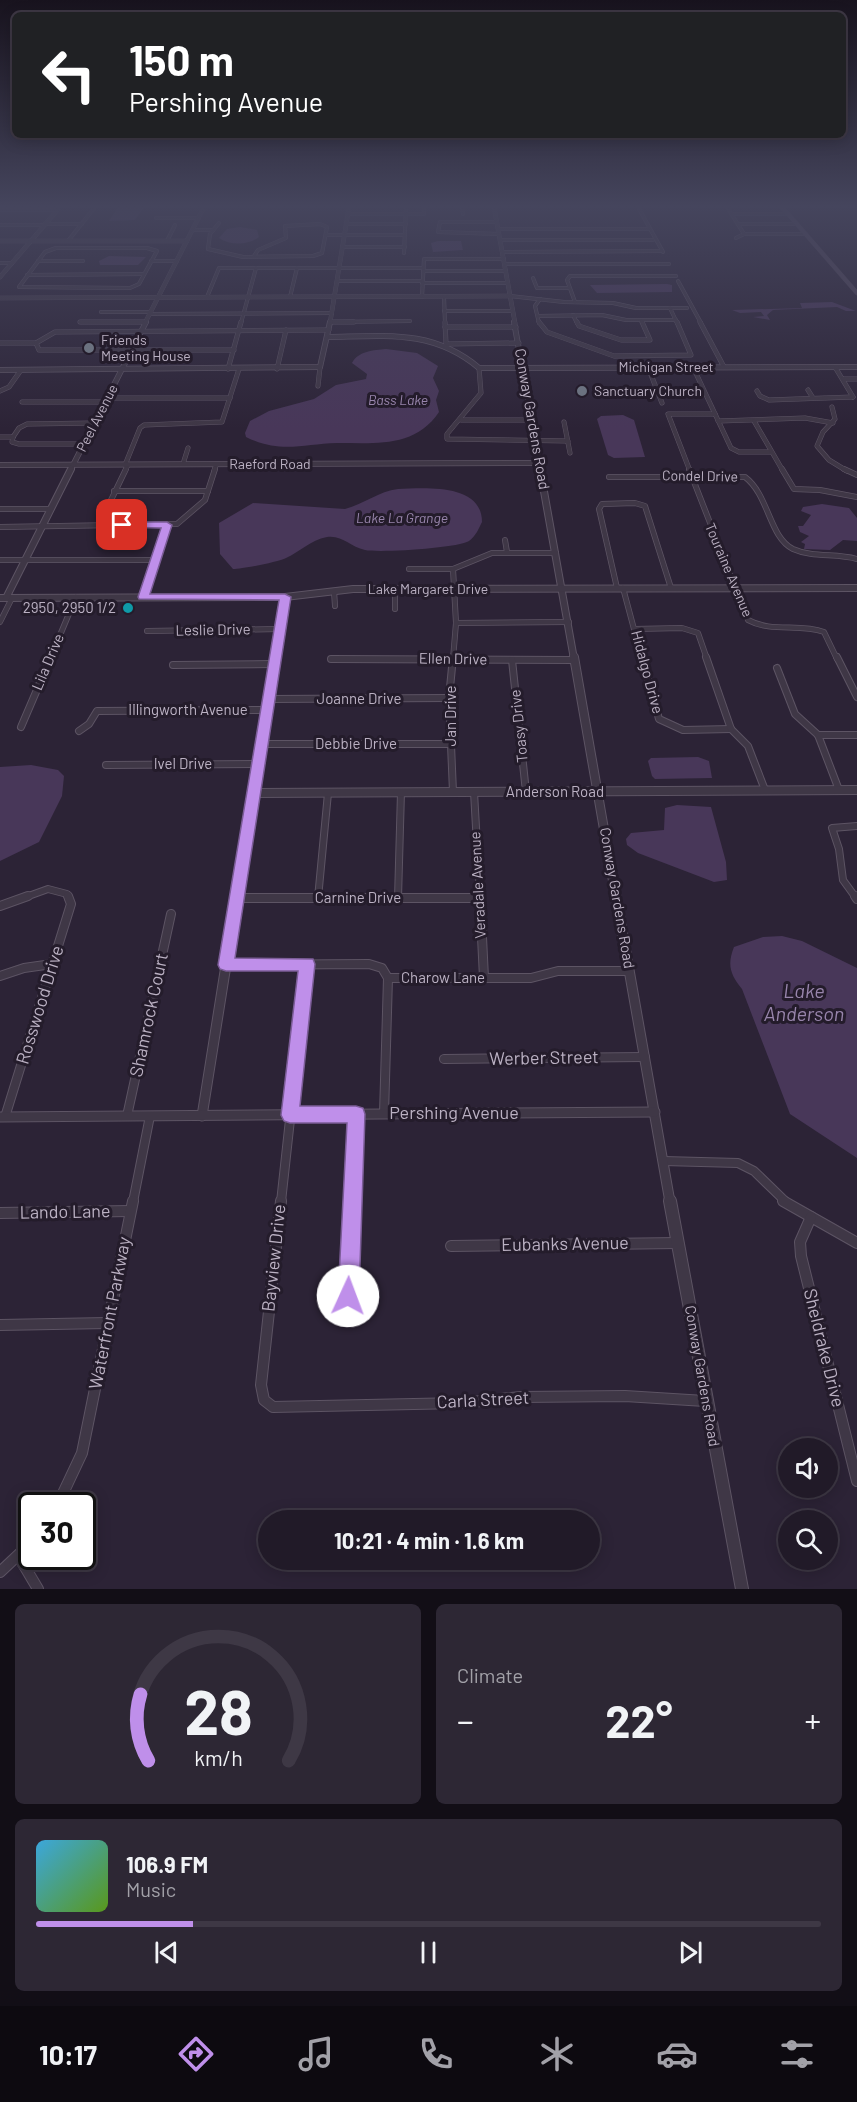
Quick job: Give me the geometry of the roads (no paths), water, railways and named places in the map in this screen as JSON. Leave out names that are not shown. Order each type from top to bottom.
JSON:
[{"type":"main road","points":[[848,281],[857,293]]},
{"type":"street","points":[[23,281],[19,287],[126,289],[137,285],[139,281]]},
{"type":"street","name":"Peel Avenue","points":[[6,598],[167,281]]},
{"type":"street","points":[[207,297],[214,281]]},
{"type":"street","points":[[228,369],[252,281]]},
{"type":"street","points":[[290,297],[294,281]]},
{"type":"street","points":[[318,386],[337,281]]},
{"type":"street","points":[[350,281],[508,283]]},
{"type":"street","points":[[534,281],[537,288],[569,288]]},
{"type":"street","points":[[568,281],[575,302]]},
{"type":"street","points":[[678,281],[724,367]]},
{"type":"street","points":[[422,282],[422,297]]},
{"type":"street","name":"Conway Gardens Road","points":[[508,283],[525,368],[532,420],[705,1401],[742,1589]]},
{"type":"street","points":[[0,298],[510,296],[687,308]]},
{"type":"street","points":[[444,297],[446,344]]},
{"type":"street","points":[[540,299],[536,306],[542,329],[607,354],[652,357],[691,355],[670,308]]},
{"type":"street","points":[[444,311],[513,311]]},
{"type":"street","points":[[101,312],[332,313]]},
{"type":"street","points":[[538,316],[573,315],[607,316],[621,320],[676,320]]},
{"type":"street","points":[[573,315],[579,326],[626,341],[650,340],[642,321]]},
{"type":"street","points":[[330,322],[410,321]]},
{"type":"street","points":[[80,322],[146,322]]},
{"type":"street","points":[[445,327],[516,327]]},
{"type":"street","points":[[277,369],[286,330]]},
{"type":"street","points":[[0,343],[36,343],[50,333],[329,330]]},
{"type":"street","points":[[328,337],[417,336],[446,344],[519,343]]},
{"type":"street","points":[[36,343],[37,349],[234,350]]},
{"type":"street","points":[[446,344],[479,368],[481,393],[461,420],[447,434],[447,439],[568,441]]},
{"type":"street","points":[[652,357],[657,367]]},
{"type":"street","points":[[0,370],[320,367]]},
{"type":"street","points":[[648,367],[662,403]]},
{"type":"street","points":[[693,367],[734,450],[770,452]]},
{"type":"street","points":[[835,367],[855,398]]},
{"type":"street","name":"Michigan Street","points":[[479,368],[856,367]]},
{"type":"street","points":[[99,525],[127,465],[140,428],[144,425],[221,423],[239,369]]},
{"type":"street","points":[[2,391],[21,370]]},
{"type":"street","points":[[843,379],[857,379]]},
{"type":"street","points":[[808,390],[813,398]]},
{"type":"street","points":[[757,391],[760,396],[769,400],[855,398]]},
{"type":"street","points":[[22,402],[230,398]]},
{"type":"street","points":[[832,407],[836,416],[823,432],[817,446],[823,455],[835,465],[857,476]]},
{"type":"street","name":"Touraine Avenue","points":[[715,414],[668,414],[748,620],[754,625],[809,627],[824,632],[857,697]]},
{"type":"street","points":[[718,421],[805,418],[832,423]]},
{"type":"street","points":[[461,420],[532,420]]},
{"type":"street","points":[[754,421],[770,452],[794,489],[820,490],[857,497]]},
{"type":"street","points":[[564,422],[570,453]]},
{"type":"street","points":[[84,444],[19,444],[12,442],[19,428],[27,424],[95,423]]},
{"type":"street","points":[[0,437],[13,437]]},
{"type":"street","points":[[183,464],[188,448]]},
{"type":"street","name":"Raeford Road","points":[[0,465],[540,463]]},
{"type":"street","points":[[0,527],[177,524],[203,503],[216,465]]},
{"type":"street","name":"Condel Drive","points":[[609,477],[736,475],[751,480],[782,542],[790,548],[809,555],[845,556],[857,559]]},
{"type":"street","points":[[114,491],[208,491]]},
{"type":"street","name":"Hidalgo Drive","points":[[671,588],[648,509],[635,503],[602,504],[599,509],[659,719],[664,724],[684,729],[731,729]]},
{"type":"street","points":[[0,509],[51,509]]},
{"type":"street","points":[[143,597],[167,525]]},
{"type":"street","points":[[505,540],[507,552]]},
{"type":"street","points":[[409,569],[453,569],[492,554],[507,552],[556,553]]},
{"type":"street","points":[[0,560],[155,560]]},
{"type":"street","name":"Jan Drive","points":[[453,569],[456,623],[449,698],[453,792]]},
{"type":"street","name":"Lake Margaret Drive","points":[[6,598],[285,597],[334,591],[395,589],[857,588]]},
{"type":"street","points":[[395,589],[395,609]]},
{"type":"street","points":[[334,591],[335,606]]},
{"type":"street","name":"Lila Drive","points":[[21,727],[76,597]]},
{"type":"street","points":[[202,1116],[285,597]]},
{"type":"street","points":[[0,622],[6,598]]},
{"type":"street","points":[[456,623],[569,622]]},
{"type":"street","points":[[635,629],[682,628],[699,633],[731,729],[748,746],[765,790]]},
{"type":"street","name":"Leslie Drive","points":[[147,631],[280,629]]},
{"type":"street","name":"Ellen Drive","points":[[331,659],[575,660]]},
{"type":"street","name":"Toasy Drive","points":[[512,660],[526,792]]},
{"type":"street","points":[[172,665],[274,664]]},
{"type":"street","points":[[777,668],[795,714],[809,724],[818,735],[839,790]]},
{"type":"street","name":"Joanne Drive","points":[[269,699],[449,698]]},
{"type":"street","name":"Illingworth Avenue","points":[[79,731],[89,724],[97,711],[267,710]]},
{"type":"street","points":[[818,735],[857,735]]},
{"type":"street","name":"Debbie Drive","points":[[262,744],[450,744]]},
{"type":"street","name":"Ivel Drive","points":[[106,765],[259,764]]},
{"type":"street","name":"Anderson Road","points":[[254,793],[765,790],[856,792]]},
{"type":"street","points":[[398,898],[401,792]]},
{"type":"street","name":"Veradale Avenue","points":[[474,792],[484,978]]},
{"type":"street","points":[[318,898],[328,793]]},
{"type":"street","points":[[857,826],[832,828],[831,833],[839,849],[843,880],[857,900]]},
{"type":"street","name":"Rosswood Drive","points":[[0,906],[48,889],[67,894],[71,904],[3,1117]]},
{"type":"street","name":"Carnine Drive","points":[[236,898],[479,898]]},
{"type":"street","name":"Shamrock Court","points":[[127,1116],[171,914]]},
{"type":"street","points":[[0,976],[24,968],[52,964]]},
{"type":"street","name":"Bayview Drive","points":[[264,1401],[261,1385],[307,964]]},
{"type":"street","name":"Charow Lane","points":[[226,965],[377,965],[382,968],[388,978],[531,978],[558,971],[630,971]]},
{"type":"street","points":[[384,1114],[388,978]]},
{"type":"street","name":"Werber Street","points":[[444,1059],[645,1057]]},
{"type":"street","name":"Pershing Avenue","points":[[3,1117],[655,1112]]},
{"type":"street","points":[[348,1296],[356,1114]]},
{"type":"street","name":"Waterfront Parkway","points":[[64,1492],[82,1453],[150,1116]]},
{"type":"street","points":[[664,1161],[738,1163],[754,1171],[780,1198],[857,1243]]},
{"type":"street","name":"Lando Lane","points":[[0,1213],[130,1211]]},
{"type":"street","name":"Sheldrake Drive","points":[[811,1217],[800,1242],[801,1256],[857,1481]]},
{"type":"street","name":"Eubanks Avenue","points":[[451,1246],[678,1243]]},
{"type":"street","points":[[0,1325],[107,1323]]},
{"type":"street","name":"Carla Street","points":[[264,1401],[269,1406],[277,1408],[461,1403],[521,1397],[626,1396],[705,1401]]},
{"type":"street","points":[[0,1572],[18,1558]]},
{"type":"street","points":[[27,1570],[38,1589]]},
{"type":"water","points":[[590,285],[672,285],[672,292],[597,293]]},
{"type":"water","points":[[832,302],[856,311],[846,311],[837,307],[773,310],[767,315],[770,320],[753,317],[764,316],[761,312],[740,313],[732,310],[802,308],[800,303]]},
{"type":"water","name":"Bass Lake","points":[[386,349],[417,353],[438,366],[433,378],[439,391],[436,400],[439,412],[418,432],[406,438],[380,443],[337,443],[292,447],[270,445],[246,437],[245,433],[250,421],[269,411],[314,399],[336,385],[366,379],[367,374],[352,363],[362,354]]},
{"type":"water","points":[[623,415],[634,420],[645,457],[614,458],[608,455],[597,419],[601,416]]},
{"type":"water","name":"Lake La Grange","points":[[398,489],[450,490],[463,494],[473,500],[479,509],[482,522],[469,541],[435,548],[365,550],[342,539],[327,537],[315,541],[282,560],[233,569],[220,554],[219,523],[253,503],[345,509],[384,492]]},
{"type":"water","points":[[822,504],[849,508],[857,518],[857,541],[843,540],[830,550],[804,549],[805,544],[801,542],[809,536],[800,532],[798,526],[803,526],[811,515],[801,511],[803,507]]},
{"type":"water","points":[[698,757],[709,761],[712,778],[655,779],[648,761],[651,758]]},
{"type":"water","points":[[31,765],[58,770],[64,776],[62,796],[39,842],[0,861],[0,767]]},
{"type":"water","points":[[677,805],[711,807],[726,862],[727,880],[714,882],[638,853],[627,845],[626,839],[631,833],[664,830],[665,808]]},
{"type":"water","name":"Lake Anderson","points":[[782,936],[802,941],[857,968],[857,1158],[790,1114],[742,989],[732,974],[730,964],[734,947],[763,937]]},
{"type":"place","name":"Friends Meeting House","points":[[89,348]]},
{"type":"place","name":"Sanctuary Church","points":[[582,391]]},
{"type":"place","name":"2950, 2950 1/2","points":[[128,608]]}]
